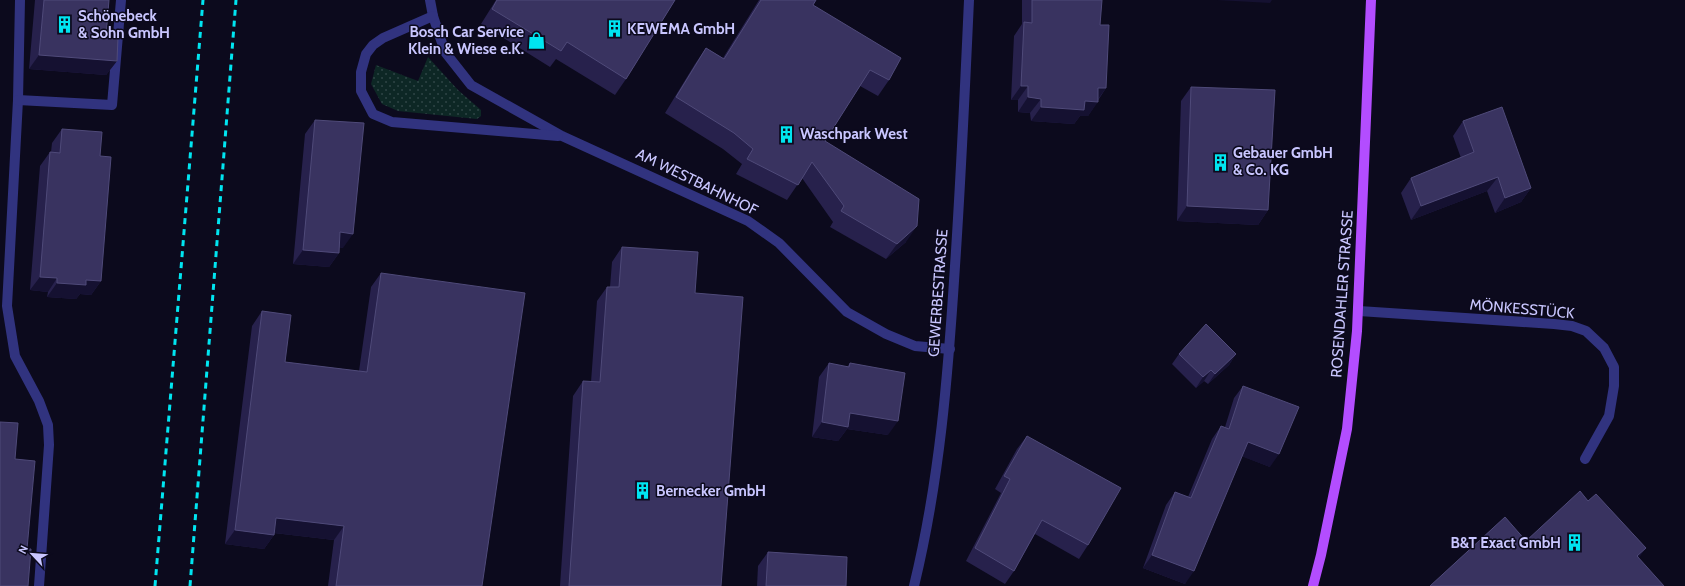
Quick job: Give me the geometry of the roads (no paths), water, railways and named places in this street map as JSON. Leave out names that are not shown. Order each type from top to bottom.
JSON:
[{"type":"main road","name":"ROSENDAHLER STRASSE","points":[[1313,586],[1321,555],[1347,429],[1359,311],[1371,0]]},
{"type":"street","points":[[20,0],[18,100],[7,306],[15,356],[39,401],[48,425],[49,445],[39,586]]},
{"type":"street","points":[[18,100],[112,105],[121,0]]},
{"type":"street","name":"AM WESTBAHNHOF","points":[[430,0],[433,16],[445,52],[471,85],[562,136],[748,221],[779,243],[847,312],[886,334],[915,346],[950,349]]},
{"type":"street","name":"GEWERBESTRASSE","points":[[914,586],[932,503],[940,446],[950,349],[969,0]]},
{"type":"street","name":"AM WESTBAHNHOF","points":[[433,16],[383,38],[373,45],[366,54],[361,72],[361,90],[373,114],[392,122],[562,136]]},
{"type":"street","name":"MÖNKESSTÜCK","points":[[1359,311],[1554,324],[1572,326],[1586,331],[1604,348],[1614,367],[1614,386],[1609,416],[1585,459]]},
{"type":"railway","points":[[155,586],[203,0]]},
{"type":"railway","points":[[190,586],[236,0]]},
{"type":"place","name":"Schönebeck & Sohn GmbH","points":[[65,25]]},
{"type":"place","name":"KEWEMA GmbH","points":[[614,29]]},
{"type":"place","name":"Bosch Car Service Klein & Wiese e.K.","points":[[537,41]]},
{"type":"place","name":"Waschpark West","points":[[787,134]]},
{"type":"place","name":"Gebauer GmbH & Co. KG","points":[[1220,162]]},
{"type":"place","name":"Bernecker GmbH","points":[[643,491]]},
{"type":"place","name":"B&T Exact GmbH","points":[[1574,543]]}]
